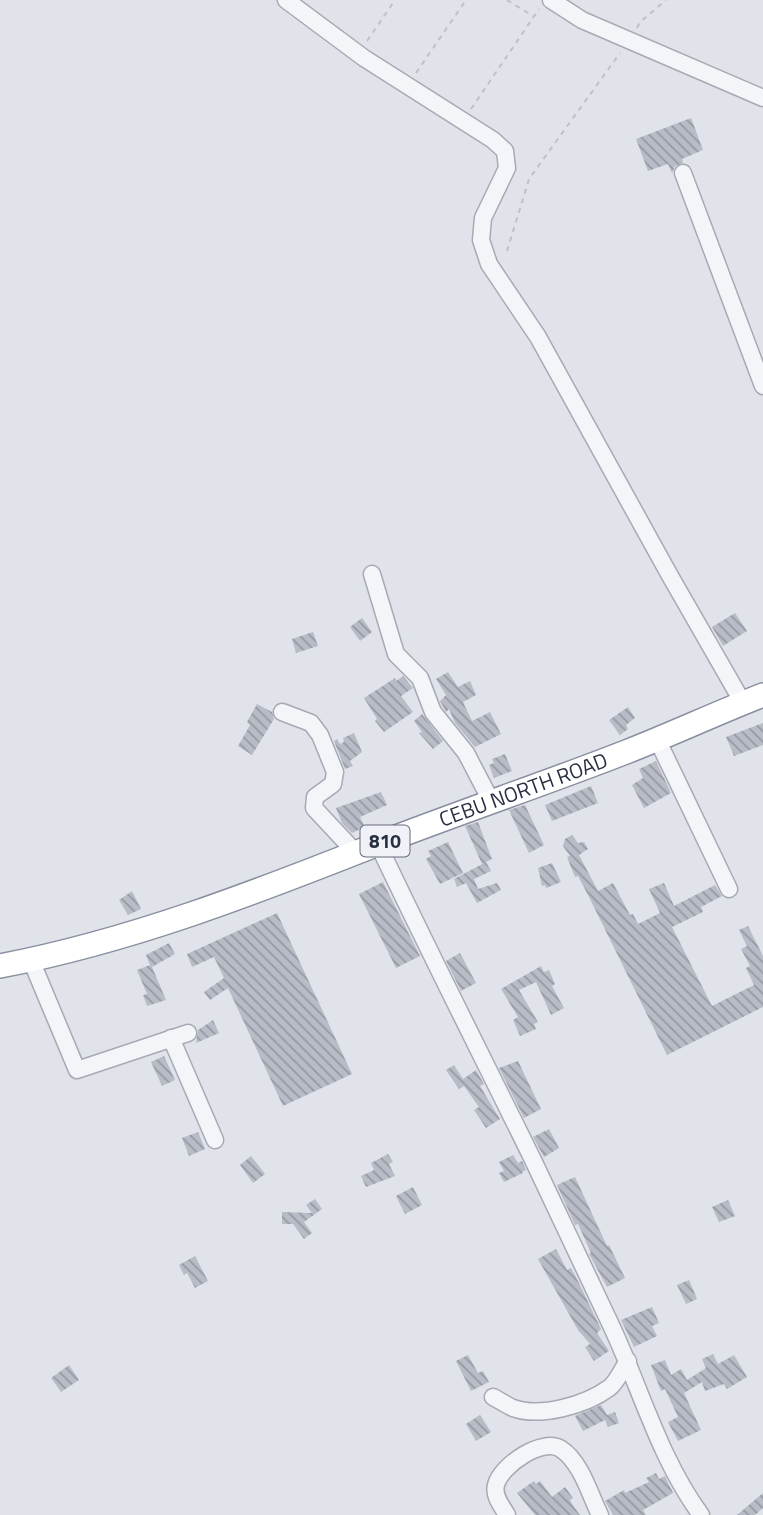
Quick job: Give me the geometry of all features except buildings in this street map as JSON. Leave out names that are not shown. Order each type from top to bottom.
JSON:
[{"type":"highway","name":"CEBU NORTH ROAD","points":[[0,966],[31,960],[194,914],[657,739],[753,699]]},
{"type":"street","points":[[286,0],[358,53],[505,151],[508,168],[483,218],[481,240],[489,264],[538,337],[668,575],[753,699]]},
{"type":"street","points":[[545,4],[763,97]]},
{"type":"street","points":[[683,173],[763,386]]},
{"type":"street","points":[[372,574],[396,654],[420,678],[433,712],[466,753],[491,801]]},
{"type":"street","points":[[282,712],[311,723],[320,735],[335,772],[333,784],[315,797],[314,808],[356,853]]},
{"type":"street","points":[[657,739],[729,889]]},
{"type":"street","points":[[378,844],[628,1361],[662,1446],[691,1502],[701,1515]]},
{"type":"street","points":[[31,960],[77,1070],[188,1033]]},
{"type":"street","points":[[171,1038],[215,1140]]},
{"type":"street","points":[[493,1397],[512,1408],[530,1411],[556,1410],[593,1397],[611,1387],[628,1361]]},
{"type":"street","points":[[507,1515],[497,1499],[495,1487],[499,1479],[509,1466],[523,1455],[546,1445],[565,1451],[578,1470],[600,1515]]},
{"type":"path","points":[[358,53],[395,0]]},
{"type":"path","points":[[407,86],[466,0]]},
{"type":"path","points":[[507,0],[534,16]]},
{"type":"path","points":[[507,251],[529,179],[630,40],[640,22],[666,0]]},
{"type":"path","points":[[463,121],[534,16],[545,4]]}]
